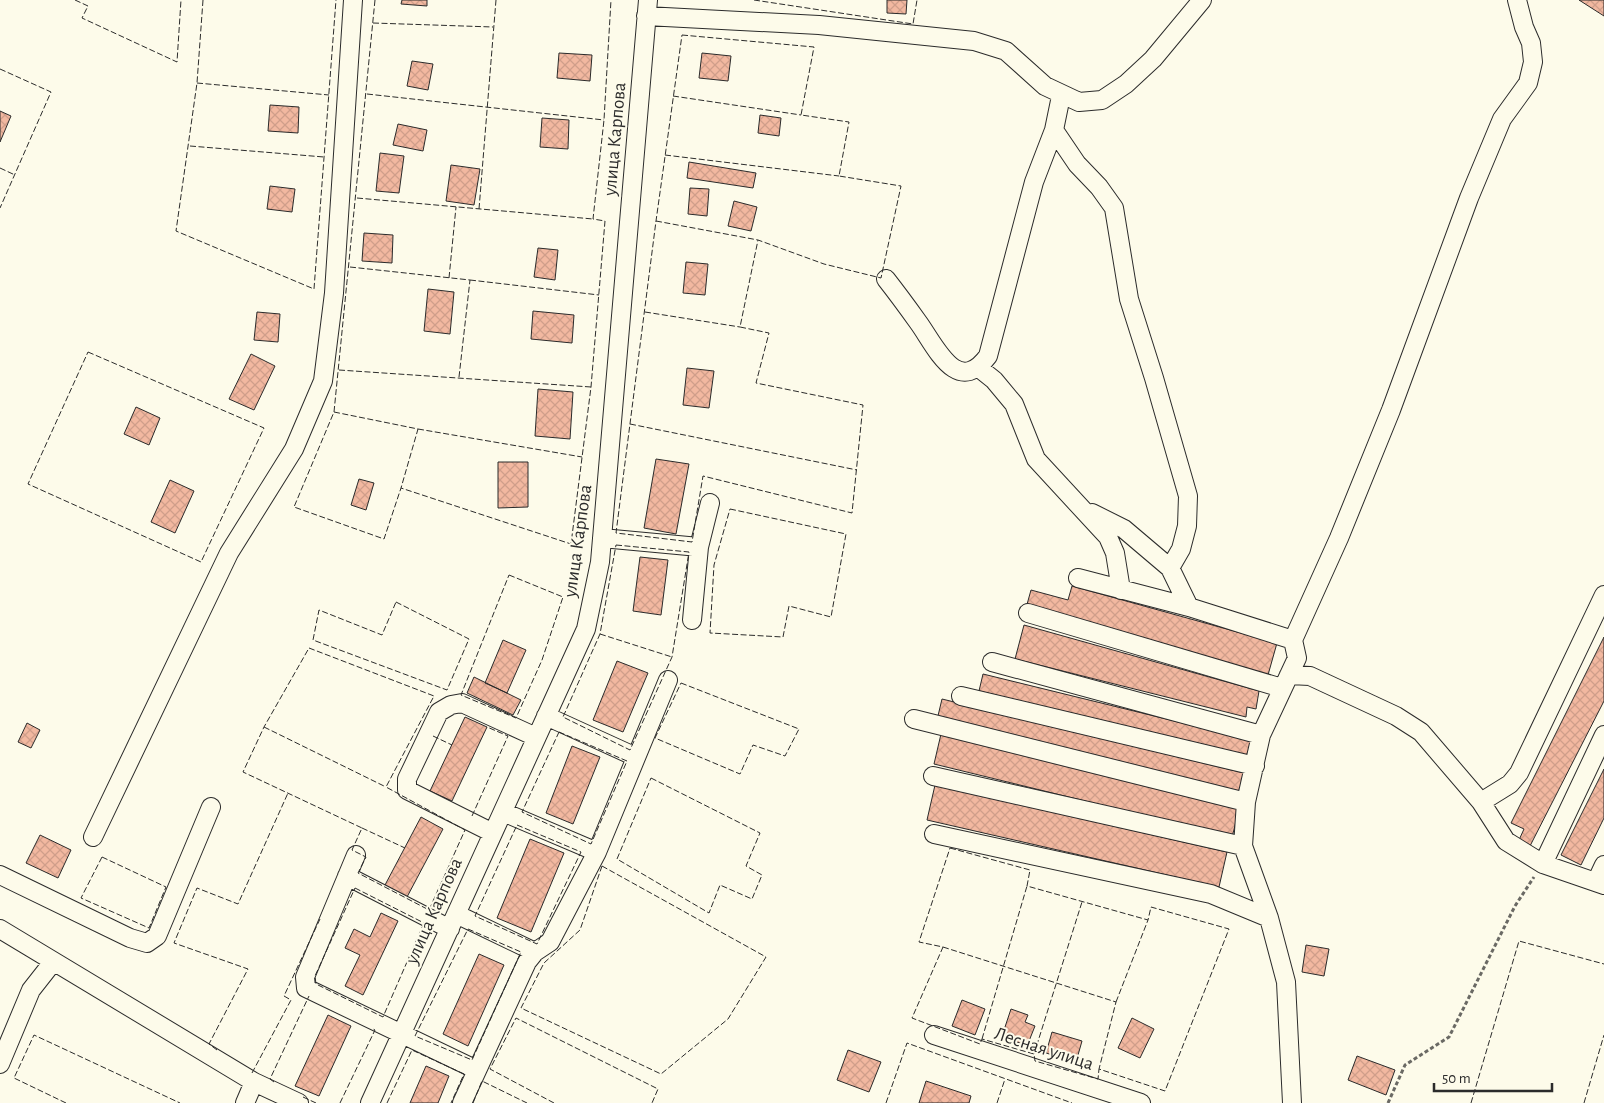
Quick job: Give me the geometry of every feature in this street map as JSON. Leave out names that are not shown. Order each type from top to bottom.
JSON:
[{"type":"street","points":[[93,838],[229,553],[294,449],[323,381],[334,293],[353,0]]},
{"type":"street","points":[[647,8],[974,41],[1006,51],[1045,86],[1061,96],[1079,102],[1102,100],[1126,84],[1153,59],[1202,0]]},
{"type":"street","points":[[1292,1103],[1286,982],[1269,918],[1243,846],[1246,802],[1261,735],[1297,658],[1293,640],[1339,538],[1391,410],[1469,198],[1502,119],[1528,83],[1534,62],[1532,43],[1524,27],[1516,0]]},
{"type":"street","name":"улица Карпова","points":[[370,1103],[586,630],[600,562],[647,8]]},
{"type":"street","points":[[886,279],[920,324],[938,355],[950,367],[965,372],[979,368],[988,356],[1034,182],[1054,130],[1061,96]]},
{"type":"street","points":[[1054,130],[1077,164],[1099,186],[1114,208],[1129,299],[1188,496],[1187,526],[1181,549],[1170,568]]},
{"type":"street","points":[[979,368],[994,380],[1014,404],[1036,459],[1108,537],[1115,553],[1121,590]]},
{"type":"street","points":[[692,620],[699,548],[710,503]]},
{"type":"street","points":[[1083,508],[1124,529],[1170,568],[1189,607]]},
{"type":"street","points":[[602,538],[699,548]]},
{"type":"street","points":[[1078,578],[1189,607],[1293,640]]},
{"type":"street","points":[[1481,802],[1510,784],[1519,773],[1604,595]]},
{"type":"street","points":[[1028,613],[1286,682],[1310,676],[1396,716],[1421,732],[1481,802],[1506,841],[1543,864],[1600,884],[1604,865]]},
{"type":"street","points":[[992,662],[1261,735]]},
{"type":"street","points":[[462,1103],[527,962],[535,952],[550,942],[597,852],[668,680]]},
{"type":"street","points":[[961,696],[1255,766]]},
{"type":"street","points":[[493,833],[407,790],[407,779],[439,712],[451,705],[462,703],[536,738]]},
{"type":"street","points":[[546,716],[636,757]]},
{"type":"street","points":[[914,719],[1246,802]]},
{"type":"street","points":[[1543,864],[1604,735]]},
{"type":"street","points":[[933,776],[1243,846]]},
{"type":"street","points":[[0,875],[130,938],[147,943],[157,936],[211,807]]},
{"type":"street","points":[[503,812],[597,852]]},
{"type":"street","points":[[934,834],[1212,894],[1269,918]]},
{"type":"street","points":[[356,855],[305,976],[306,988],[477,1070]]},
{"type":"street","points":[[347,876],[453,922],[535,952]]},
{"type":"street","points":[[0,929],[254,1082],[299,1103]]},
{"type":"street","points":[[0,1064],[31,990],[53,962]]},
{"type":"street","name":"Лесная улица","points":[[934,1035],[1141,1103]]},
{"type":"street","points":[[245,1103],[254,1082]]},
{"type":"path","points":[[1388,1103],[1406,1065],[1449,1037],[1515,906],[1543,864]]},
{"type":"building","points":[[402,0],[427,0],[427,6],[401,4]]},
{"type":"building","points":[[887,0],[907,0],[906,14],[887,13]]},
{"type":"building","points":[[1579,0],[1604,0],[1604,16]]},
{"type":"building","points":[[559,53],[592,55],[590,81],[557,78]]},
{"type":"building","points":[[702,53],[731,56],[728,81],[699,78]]},
{"type":"building","points":[[412,61],[433,64],[428,90],[407,86]]},
{"type":"building","points":[[270,105],[299,107],[298,133],[268,131]]},
{"type":"building","points":[[0,111],[11,116],[0,142]]},
{"type":"building","points":[[760,115],[781,118],[779,136],[758,133]]},
{"type":"building","points":[[542,118],[569,120],[568,149],[540,147]]},
{"type":"building","points":[[398,124],[427,130],[423,151],[393,145]]},
{"type":"building","points":[[380,153],[404,156],[399,193],[376,191]]},
{"type":"building","points":[[689,162],[756,173],[753,188],[687,178]]},
{"type":"building","points":[[451,165],[480,169],[474,205],[446,201]]},
{"type":"building","points":[[270,186],[295,189],[292,212],[267,209]]},
{"type":"building","points":[[690,188],[709,189],[707,216],[688,214]]},
{"type":"building","points":[[734,201],[757,207],[751,231],[728,226]]},
{"type":"building","points":[[364,233],[393,235],[392,263],[362,261]]},
{"type":"building","points":[[538,248],[558,250],[555,280],[534,277]]},
{"type":"building","points":[[686,262],[708,264],[705,295],[683,293]]},
{"type":"building","points":[[428,289],[454,292],[450,334],[424,331]]},
{"type":"building","points":[[533,311],[574,315],[572,343],[531,339]]},
{"type":"building","points":[[257,312],[280,314],[278,342],[254,340]]},
{"type":"building","points":[[251,354],[275,366],[254,410],[229,399]]},
{"type":"building","points":[[687,368],[714,371],[709,408],[683,405]]},
{"type":"building","points":[[538,389],[573,392],[570,439],[535,436]]},
{"type":"building","points":[[136,407],[160,418],[149,445],[124,434]]},
{"type":"building","points":[[656,459],[689,464],[676,534],[644,528]]},
{"type":"building","points":[[498,462],[528,462],[528,507],[498,508]]},
{"type":"building","points":[[359,479],[374,483],[366,510],[351,505]]},
{"type":"building","points":[[170,480],[194,491],[175,533],[151,522]]},
{"type":"building","points":[[640,557],[668,560],[661,615],[633,611]]},
{"type":"building","points":[[1072,586],[1277,643],[1268,675],[1026,608],[1031,590],[1068,600]]},
{"type":"building","points":[[1024,625],[1259,691],[1256,709],[1247,707],[1246,717],[1015,659]]},
{"type":"building","points":[[1604,637],[1604,701],[1530,846],[1519,840],[1524,829],[1511,823]]},
{"type":"building","points":[[503,640],[526,650],[507,693],[485,683]]},
{"type":"building","points":[[617,661],[648,673],[623,732],[593,720]]},
{"type":"building","points":[[983,674],[1252,740],[1249,757],[979,691]]},
{"type":"building","points":[[474,677],[521,700],[513,715],[467,693]]},
{"type":"building","points":[[942,699],[1244,773],[1240,793],[937,720]]},
{"type":"building","points":[[465,717],[487,727],[452,801],[430,791]]},
{"type":"building","points":[[27,723],[40,730],[31,748],[18,742]]},
{"type":"building","points":[[941,734],[1240,807],[1232,837],[934,764]]},
{"type":"building","points":[[572,746],[600,757],[573,824],[546,813]]},
{"type":"building","points":[[1604,769],[1604,818],[1581,865],[1561,855]]},
{"type":"building","points":[[935,785],[1227,852],[1219,887],[927,820]]},
{"type":"building","points":[[421,817],[443,829],[407,897],[385,885]]},
{"type":"building","points":[[40,835],[71,850],[58,878],[26,863]]},
{"type":"building","points":[[530,839],[564,853],[531,932],[497,918]]},
{"type":"building","points":[[381,913],[398,921],[363,995],[345,986],[360,955],[345,948],[354,929],[370,937]]},
{"type":"building","points":[[1306,945],[1329,949],[1324,976],[1302,972]]},
{"type":"building","points":[[479,954],[504,965],[468,1046],[443,1034]]},
{"type":"building","points":[[962,1000],[985,1009],[975,1035],[952,1026]]},
{"type":"building","points":[[1011,1009],[1028,1015],[1025,1022],[1035,1026],[1027,1046],[1002,1036]]},
{"type":"building","points":[[328,1015],[351,1026],[319,1096],[295,1086]]},
{"type":"building","points":[[1132,1018],[1154,1029],[1140,1058],[1118,1048]]},
{"type":"building","points":[[1052,1032],[1082,1041],[1076,1062],[1046,1053]]},
{"type":"building","points":[[848,1050],[881,1062],[869,1092],[837,1080]]},
{"type":"building","points":[[1357,1056],[1395,1070],[1386,1095],[1348,1080]]},
{"type":"building","points":[[426,1066],[449,1076],[438,1103],[410,1103]]},
{"type":"building","points":[[926,1081],[971,1096],[969,1103],[919,1103]]},
{"type":"fence","points":[[75,0],[88,6],[82,18],[177,62],[181,0]]},
{"type":"fence","points":[[203,0],[197,83],[176,231],[314,289],[336,0]]},
{"type":"fence","points":[[375,0],[334,412],[294,507],[384,539],[401,488],[571,544],[591,387],[605,221],[593,219],[604,120],[611,0]]},
{"type":"fence","points":[[479,209],[496,0]]},
{"type":"fence","points":[[754,0],[913,24],[917,0]]},
{"type":"fence","points":[[373,23],[493,27]]},
{"type":"fence","points":[[682,35],[814,47],[801,115],[849,122],[839,176],[901,186],[881,278],[824,264],[758,240],[740,327],[769,333],[756,383],[863,405],[852,513],[703,476],[692,542],[616,533],[682,35]]},
{"type":"fence","points":[[0,69],[51,92],[0,208]]},
{"type":"fence","points":[[197,83],[329,95]]},
{"type":"fence","points":[[367,94],[604,120]]},
{"type":"fence","points":[[673,96],[801,115]]},
{"type":"fence","points":[[190,146],[324,157]]},
{"type":"fence","points":[[665,155],[839,176]]},
{"type":"fence","points":[[0,168],[15,175]]},
{"type":"fence","points":[[357,198],[593,219]]},
{"type":"fence","points":[[449,278],[456,207]]},
{"type":"fence","points":[[656,221],[758,240]]},
{"type":"fence","points":[[350,267],[470,280],[459,377]]},
{"type":"fence","points":[[470,280],[599,295]]},
{"type":"fence","points":[[645,312],[740,327]]},
{"type":"fence","points":[[88,352],[264,428],[201,562],[28,484],[88,352]]},
{"type":"fence","points":[[339,370],[591,387]]},
{"type":"fence","points":[[334,412],[418,429],[401,488]]},
{"type":"fence","points":[[630,424],[857,470]]},
{"type":"fence","points":[[418,429],[582,457]]},
{"type":"fence","points":[[730,509],[846,534],[831,617],[789,606],[783,637],[710,633],[714,565],[730,509]]},
{"type":"fence","points":[[616,545],[689,552],[672,657],[630,750],[563,717],[600,634],[616,545]]},
{"type":"fence","points":[[509,575],[563,597],[542,660],[516,718],[461,695],[509,575]]},
{"type":"fence","points":[[396,602],[469,639],[447,690],[313,640],[319,610],[382,635],[396,602]]},
{"type":"fence","points":[[600,634],[672,657]]},
{"type":"fence","points":[[309,648],[434,696],[386,787],[465,830],[429,910],[358,873],[366,857],[352,850],[362,828],[243,772],[264,727],[309,648]]},
{"type":"fence","points":[[681,683],[799,729],[785,756],[753,745],[740,774],[655,738],[681,683]]},
{"type":"fence","points":[[264,727],[386,787]]},
{"type":"fence","points":[[472,816],[508,736],[487,727]]},
{"type":"fence","points":[[559,732],[627,761],[591,844],[522,812],[559,732]]},
{"type":"fence","points":[[433,736],[452,745]]},
{"type":"fence","points":[[651,778],[760,833],[746,866],[762,875],[752,899],[720,885],[709,913],[617,859],[651,778]]},
{"type":"fence","points":[[217,1050],[209,1044],[248,969],[174,943],[197,888],[238,904],[288,793]]},
{"type":"fence","points":[[517,825],[581,852],[537,944],[475,916],[517,825]]},
{"type":"fence","points":[[362,828],[405,848]]},
{"type":"fence","points":[[950,848],[1030,870],[1027,886],[1148,920],[1151,907],[1229,929],[1165,1091],[1099,1069],[1098,1079],[1035,1061],[1034,1054],[982,1039],[980,1044],[912,1018],[943,947],[919,942],[950,848]]},
{"type":"fence","points":[[102,857],[166,887],[149,928],[81,898],[102,857]]},
{"type":"fence","points":[[602,866],[766,957],[728,1019],[661,1074],[521,1008],[544,963],[580,930],[602,866]]},
{"type":"fence","points":[[982,1039],[1027,886]]},
{"type":"fence","points":[[355,888],[424,923],[383,1017],[316,984],[315,976],[355,888]]},
{"type":"fence","points":[[1034,1054],[1082,902]]},
{"type":"fence","points":[[252,1073],[291,1000],[284,996],[320,919]]},
{"type":"fence","points":[[1116,1002],[1148,920]]},
{"type":"fence","points":[[468,929],[521,952],[472,1060],[415,1036],[468,929]]},
{"type":"fence","points":[[1471,1103],[1519,941],[1604,964]]},
{"type":"fence","points":[[943,947],[1116,1002],[1099,1069]]},
{"type":"fence","points":[[274,1082],[270,1079],[309,996]]},
{"type":"fence","points":[[554,1103],[490,1069],[516,1018],[658,1089],[652,1103]]},
{"type":"fence","points":[[340,1103],[375,1030],[373,1029]]},
{"type":"fence","points":[[66,1103],[14,1078],[34,1035],[180,1103]]},
{"type":"fence","points":[[1584,1103],[1604,1035]]},
{"type":"fence","points":[[886,1103],[907,1043],[1072,1103]]},
{"type":"fence","points":[[387,1103],[412,1050],[464,1074],[451,1103]]},
{"type":"fence","points":[[997,1103],[1005,1079]]},
{"type":"fence","points":[[473,1103],[482,1081],[527,1103]]},
{"type":"fence","points":[[303,1097],[316,1103]]}]
